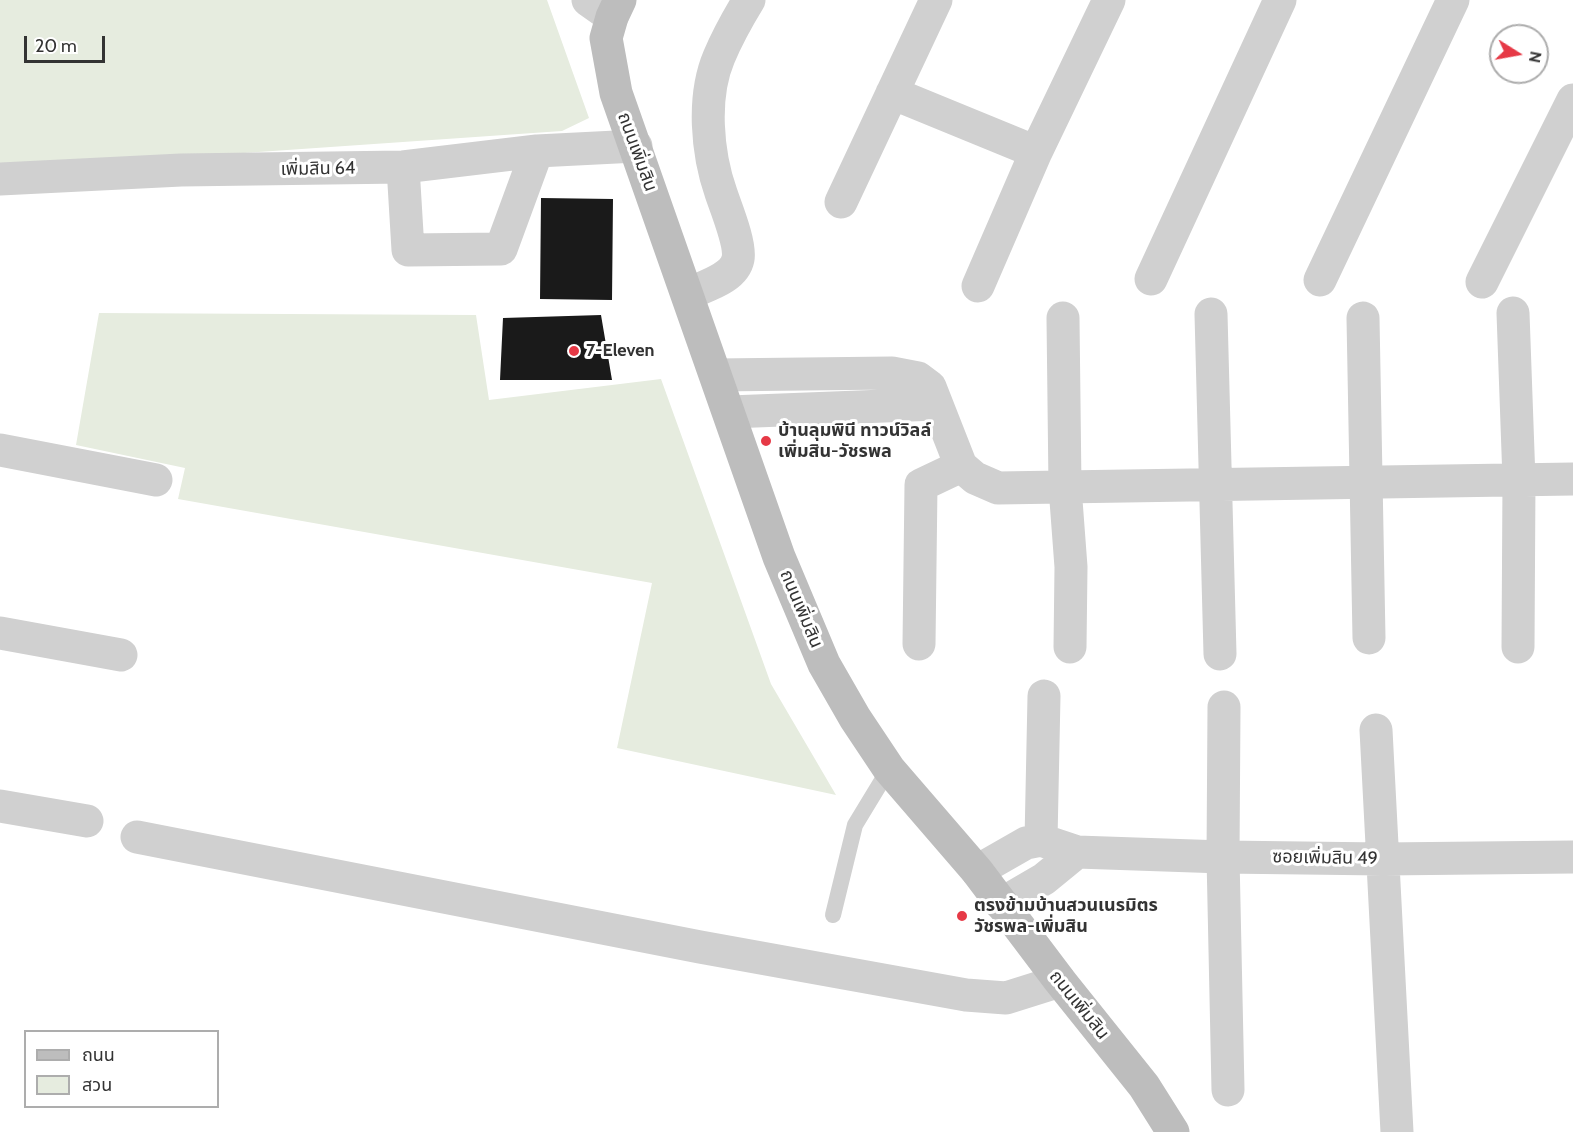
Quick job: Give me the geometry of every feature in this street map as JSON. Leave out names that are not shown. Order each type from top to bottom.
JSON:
[{"type":"street","points":[[688,294],[732,273],[739,258],[735,236],[713,170],[708,117],[711,87],[718,58],[748,0]]},
{"type":"street","points":[[841,202],[936,0]]},
{"type":"street","points":[[978,286],[1036,152],[1109,0]]},
{"type":"street","points":[[1151,279],[1280,0]]},
{"type":"street","points":[[1320,280],[1453,0]]},
{"type":"street","name":"ถนนเพิ่มสิน","points":[[607,6],[606,38],[616,93],[730,412],[779,557],[824,664],[855,718],[889,769],[977,871],[1060,981],[1144,1086],[1173,1132]]},
{"type":"street","points":[[892,93],[1036,152]]},
{"type":"street","points":[[1482,282],[1573,100]]},
{"type":"street","name":"เพิ่มสิน 64","points":[[0,178],[182,170],[403,167],[537,151],[636,146]]},
{"type":"street","points":[[403,167],[408,250],[501,249],[537,151]]},
{"type":"street","points":[[1513,313],[1519,480],[1518,646]]},
{"type":"street","points":[[1211,314],[1220,654]]},
{"type":"street","points":[[1063,318],[1065,487],[1071,567],[1070,646]]},
{"type":"street","points":[[1363,318],[1369,638]]},
{"type":"street","points":[[716,375],[892,373],[918,378],[930,387],[961,466],[975,478],[998,488],[1573,479]]},
{"type":"street","points":[[730,412],[936,405]]},
{"type":"street","points":[[0,450],[156,480]]},
{"type":"street","points":[[918,644],[921,485],[961,466]]},
{"type":"street","points":[[0,633],[121,655]]},
{"type":"street","points":[[977,871],[1026,843],[1041,840],[1044,696]]},
{"type":"street","points":[[1224,707],[1223,857],[1228,1090]]},
{"type":"street","points":[[1376,730],[1397,1132]]},
{"type":"street","points":[[0,806],[87,821]]},
{"type":"street","points":[[137,837],[688,945],[957,993],[1006,998],[1060,981]]},
{"type":"street","name":"ซอยเพิ่มสิน 49","points":[[1041,840],[1077,852],[1223,857],[1383,859],[1573,857]]},
{"type":"street","points":[[1001,904],[1044,879],[1077,852]]},
{"type":"lane","points":[[833,915],[855,825],[889,769]]},
{"type":"green space","points":[[0,0],[547,0],[589,118],[562,131],[128,161],[0,165]]},
{"type":"green space","points":[[99,313],[476,315],[489,400],[661,379],[771,684],[836,795],[617,748],[652,583],[178,499],[185,468],[76,445]]},
{"type":"building","points":[[541,198],[613,199],[612,300],[540,299]]},
{"type":"building","points":[[601,315],[612,380],[500,380],[503,318]]},
{"type":"place","name":"7-Eleven","points":[[574,351]]},
{"type":"place","name":"บ้านลุมพินี ทาวน์วิลล์ เพิ่มสิน-วัชรพล","points":[[766,441]]},
{"type":"place","name":"ตรงข้ามบ้านสวนเนรมิตร วัชรพล-เพิ่มสิน","points":[[962,916]]}]
